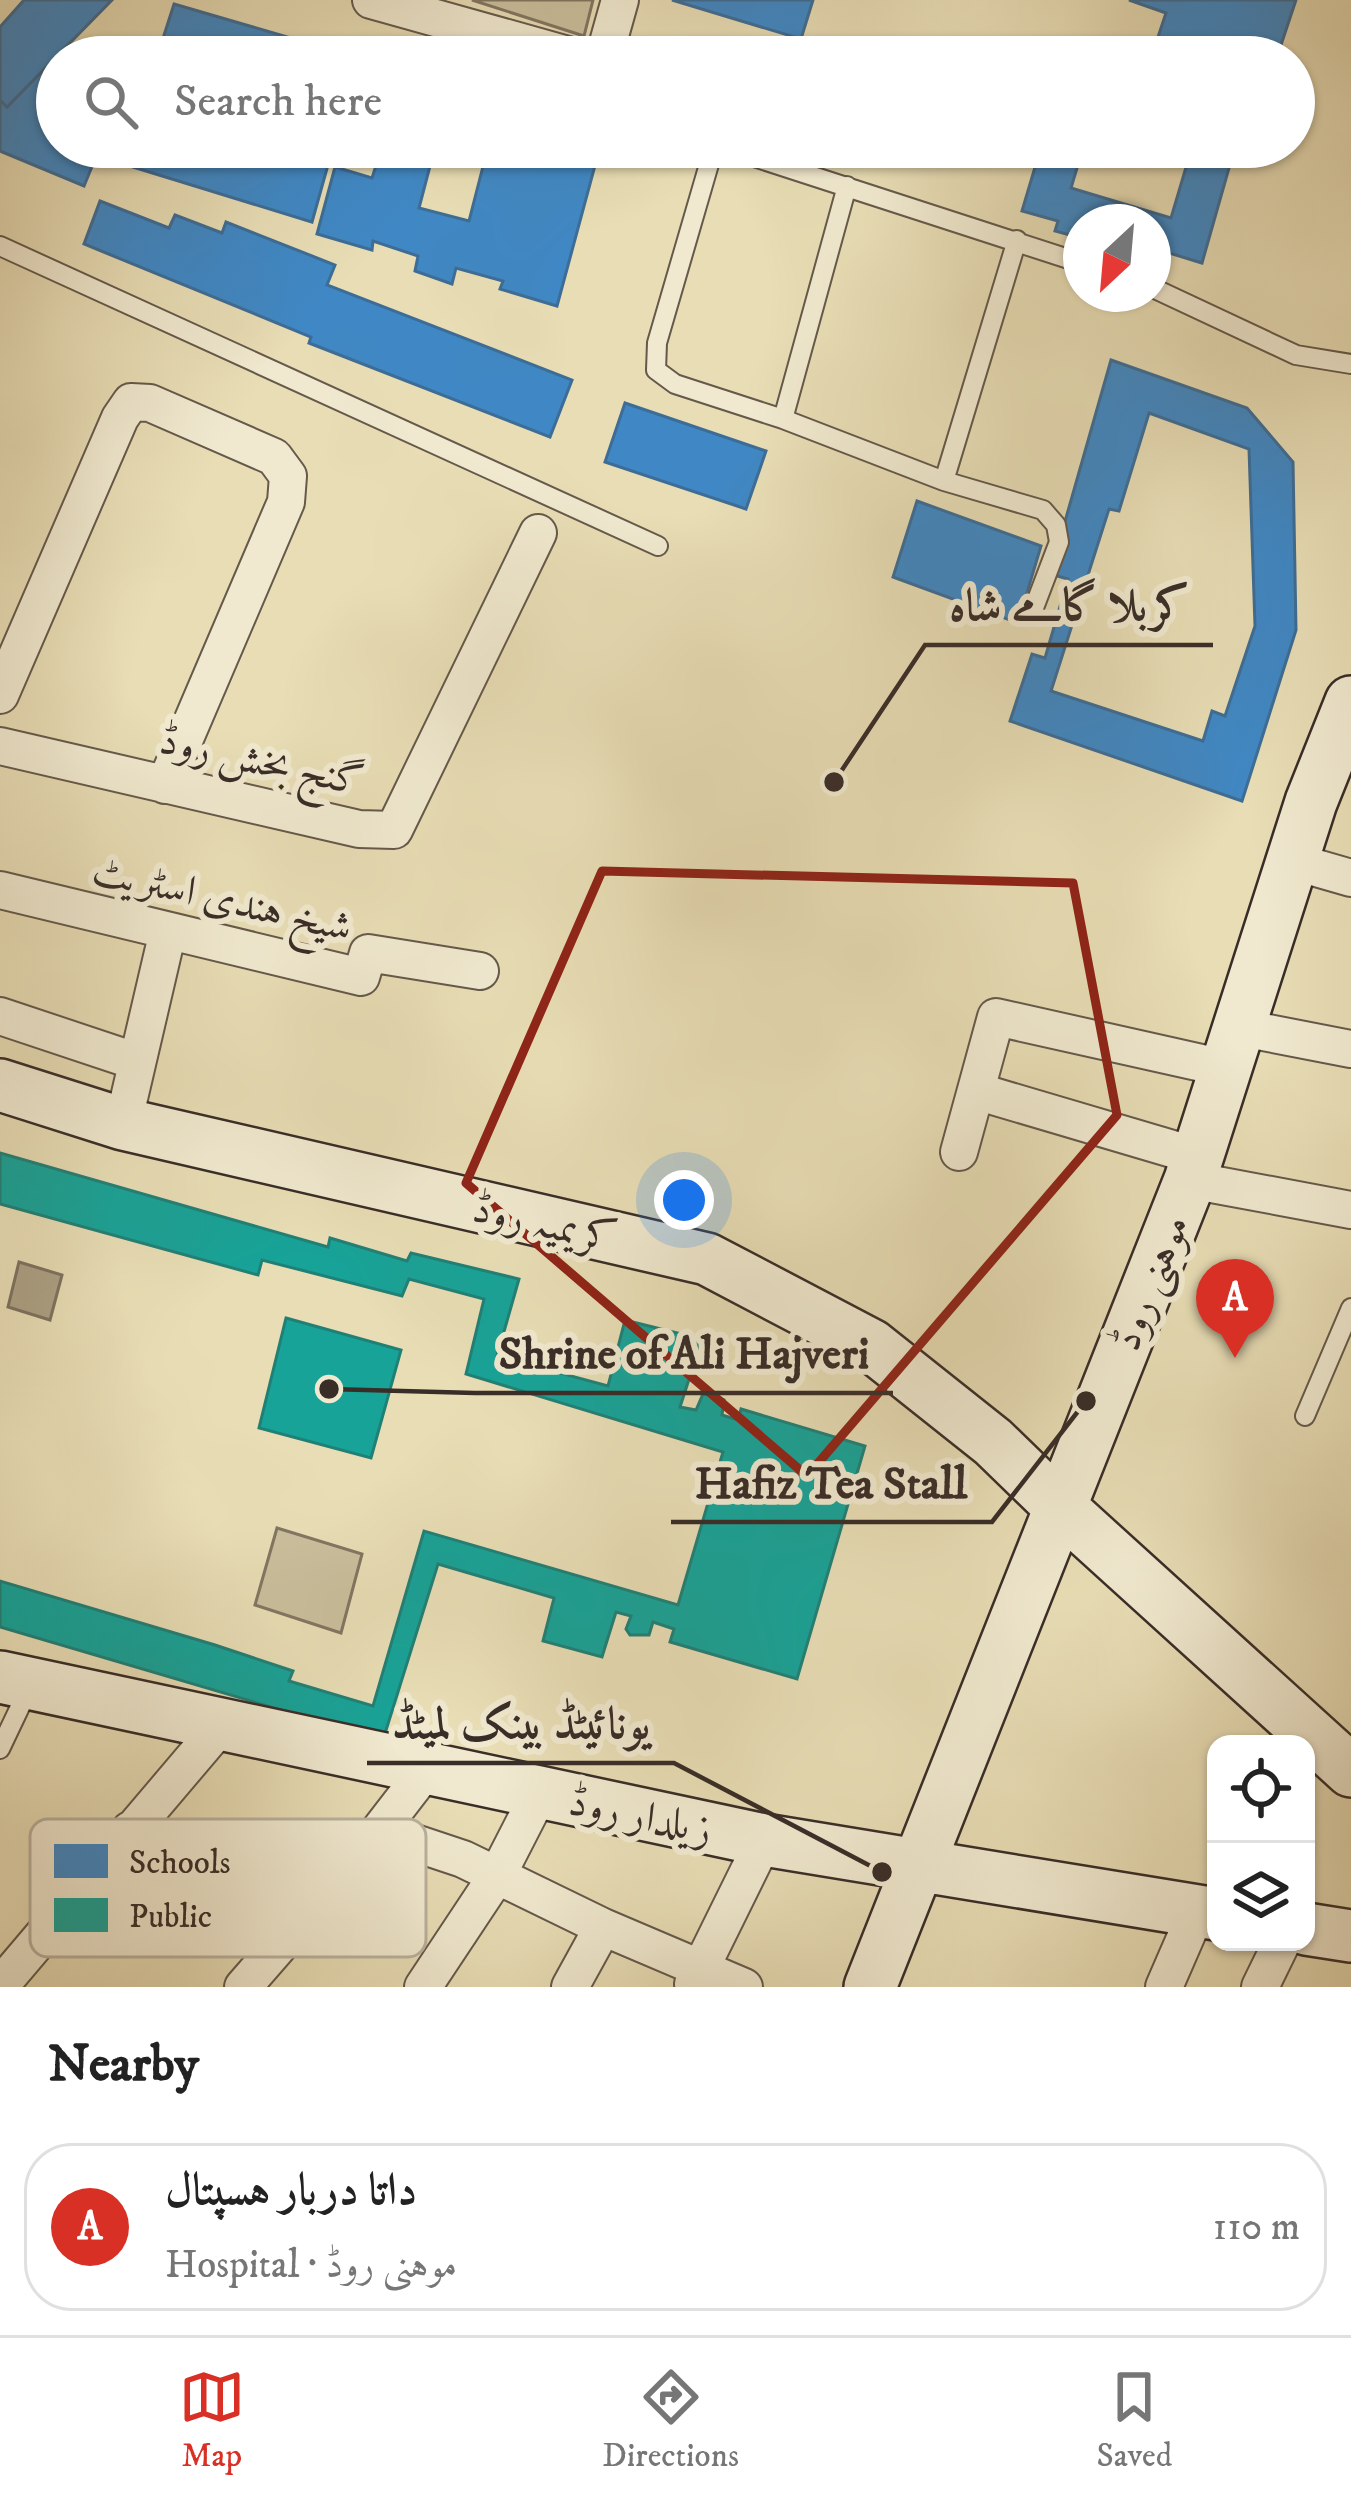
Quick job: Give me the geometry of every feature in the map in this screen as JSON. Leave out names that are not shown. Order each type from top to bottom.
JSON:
[{"type":"main road","name":"موہنی روڈ","points":[[870,1987],[1193,1168],[1292,860],[1351,702]]},
{"type":"main road","name":"کریمیہ روڈ","points":[[0,1085],[123,1124],[707,1259],[871,1345],[993,1442],[1351,1771]]},
{"type":"main road","name":"زیلدار روڈ","points":[[16,1680],[764,1840],[1207,1912]]},
{"type":"main road","points":[[1315,1930],[1351,1936]]},
{"type":"street","points":[[371,0],[500,36]]},
{"type":"street","points":[[610,36],[620,0]]},
{"type":"street","points":[[0,695],[131,402],[150,404],[274,457],[288,476],[286,502],[165,784]]},
{"type":"street","name":"گنج بخش روڈ","points":[[0,746],[358,829],[394,830],[538,533]]},
{"type":"street","points":[[1292,860],[1351,878]]},
{"type":"street","name":"شیخ ہندی اسٹریٹ","points":[[0,890],[362,977],[368,952],[480,971]]},
{"type":"street","points":[[123,1124],[168,931]]},
{"type":"street","points":[[0,1016],[135,1060]]},
{"type":"street","points":[[959,1152],[996,1017],[1230,1048],[1351,1049]]},
{"type":"street","points":[[976,1091],[1193,1168],[1351,1210]]},
{"type":"street","points":[[140,1819],[224,1722]]},
{"type":"street","points":[[388,1819],[426,1770]]},
{"type":"street","points":[[423,1987],[498,1874],[540,1792]]},
{"type":"street","points":[[697,1977],[764,1840]]},
{"type":"street","points":[[426,1848],[498,1874],[697,1977],[744,1987]]},
{"type":"street","points":[[1164,1987],[1207,1912]]},
{"type":"street","points":[[570,1987],[603,1927]]},
{"type":"street","points":[[8,1964],[30,1940]]},
{"type":"street","points":[[1260,1987],[1278,1951]]},
{"type":"lane","points":[[711,168],[657,343],[656,370],[675,384],[783,419],[944,481],[1043,510],[1056,525],[1059,542],[1032,614]]},
{"type":"lane","points":[[787,168],[1063,257]]},
{"type":"lane","points":[[783,419],[847,186]]},
{"type":"lane","points":[[944,481],[1017,240]]},
{"type":"lane","points":[[0,246],[658,546]]},
{"type":"lane","points":[[1171,296],[1296,355],[1351,364]]},
{"type":"lane","points":[[1305,1416],[1351,1308]]},
{"type":"lane","points":[[0,1749],[16,1680]]},
{"type":"highlighted area","points":[[602,871],[1073,883],[1117,1115],[807,1476],[466,1183]]},
{"type":"shaded area","points":[[472,0],[593,0],[584,36]]},
{"type":"shaded area","points":[[19,1262],[62,1275],[50,1320],[8,1307]]},
{"type":"shaded area","points":[[277,1528],[362,1554],[341,1633],[255,1605]]},
{"type":"building: Schools","points":[[24,0],[112,0],[77,36],[36,36],[36,77],[7,107],[0,100],[0,27]]},
{"type":"building: Schools","points":[[672,0],[813,0],[802,36]]},
{"type":"building: Schools","points":[[1129,0],[1296,0],[1284,36],[1158,36],[1166,13]]},
{"type":"building: Schools","points":[[174,4],[284,36],[164,36]]},
{"type":"building: Schools","points":[[36,77],[36,166],[0,151],[0,100],[7,107]]},
{"type":"building: Schools","points":[[41,168],[91,168],[84,186]]},
{"type":"building: Schools","points":[[136,168],[327,168],[312,222]]},
{"type":"building: Schools","points":[[335,168],[372,178],[375,168],[429,168],[419,208],[469,221],[483,168],[594,168],[557,306],[500,289],[503,281],[456,268],[452,284],[415,271],[418,256],[373,241],[372,250],[317,234]]},
{"type":"building: Schools","points":[[1035,168],[1077,168],[1071,188],[1124,204],[1063,204],[1063,233],[1055,231],[1058,221],[1022,211]]},
{"type":"building: Schools","points":[[1186,168],[1229,168],[1202,263],[1171,254],[1171,218]]},
{"type":"building: Schools","points":[[100,201],[169,228],[175,215],[222,233],[226,222],[335,265],[327,285],[572,380],[550,437],[309,343],[311,337],[84,244]]},
{"type":"building: Schools","points":[[1111,360],[1247,408],[1293,462],[1296,630],[1242,801],[1010,721],[1032,654],[1045,658],[1068,579],[1050,574]],"holes":[[[1149,413],[1249,449],[1255,626],[1225,716],[1212,711],[1203,741],[1051,691],[1109,509],[1119,511]]]},
{"type":"building: Schools","points":[[625,403],[766,451],[746,509],[605,462]]},
{"type":"building: Schools","points":[[917,501],[1041,546],[1018,623],[893,577]]},
{"type":"building: Public","points":[[0,1153],[328,1247],[330,1238],[407,1261],[411,1253],[519,1279],[497,1356],[608,1386],[625,1320],[702,1339],[680,1407],[696,1410],[703,1394],[715,1396],[724,1400],[722,1415],[738,1420],[741,1409],[865,1446],[797,1679],[670,1642],[674,1629],[653,1622],[649,1635],[630,1635],[626,1629],[631,1616],[616,1612],[602,1657],[543,1641],[554,1598],[438,1564],[383,1740],[0,1627],[0,1581],[293,1671],[289,1681],[373,1706],[424,1531],[678,1605],[723,1452],[466,1374],[484,1299],[409,1279],[402,1296],[262,1260],[258,1275],[0,1204]]},
{"type":"building: Public","points":[[286,1318],[401,1350],[371,1458],[259,1428]]},
{"type":"place","name":"کربلا گامے شاہ","points":[[834,782]]},
{"type":"place","name":"داتا دربار ہسپتال","points":[[1235,1358]]},
{"type":"place","name":"Shrine of Ali Hajveri","points":[[329,1389]]},
{"type":"place","name":"Hafiz Tea Stall","points":[[1086,1401]]},
{"type":"place","name":"یونائیٹڈ بینک لمیٹڈ","points":[[882,1872]]}]
